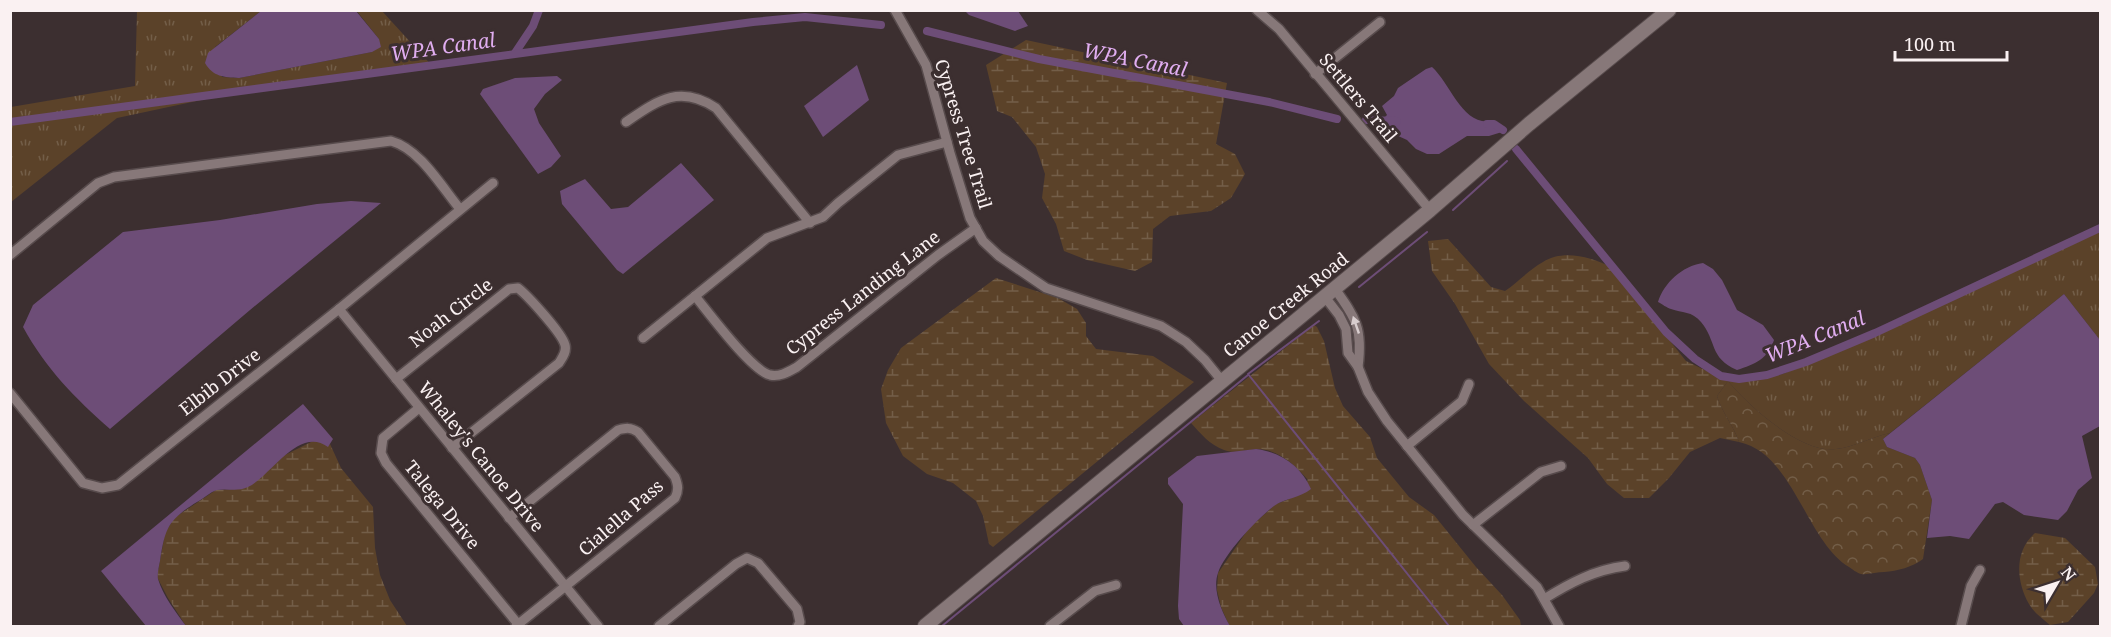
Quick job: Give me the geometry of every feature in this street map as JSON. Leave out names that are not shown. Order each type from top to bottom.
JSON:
[{"type":"main road","name":"Canoe Creek Road","points":[[925,627],[1669,10]]},
{"type":"street","name":"Cypress Tree Trail","points":[[895,10],[926,65],[970,218],[983,241],[999,256],[1046,288],[1161,326],[1186,342],[1222,381]]},
{"type":"street","name":"Settlers Trail","points":[[1257,10],[1279,28],[1430,210]]},
{"type":"street","points":[[1316,74],[1380,22]]},
{"type":"street","points":[[626,122],[657,101],[689,97],[705,101],[716,108],[810,223]]},
{"type":"street","points":[[10,255],[98,183],[114,177],[391,141],[403,144],[414,153],[460,209]]},
{"type":"street","points":[[643,338],[767,238],[823,217],[898,155],[947,142]]},
{"type":"street","name":"Elbib Drive","points":[[10,393],[83,483],[102,488],[118,484],[339,309],[493,183]]},
{"type":"street","name":"Cypress Landing Lane","points":[[695,296],[746,356],[761,370],[771,375],[782,375],[797,367],[938,255],[976,228]]},
{"type":"street","name":"Noah Circle","points":[[396,378],[508,289],[518,288],[525,294],[561,338],[566,347],[559,363],[452,448]]},
{"type":"street","points":[[1330,293],[1346,329],[1348,353],[1358,367],[1368,392],[1407,446],[1473,525],[1537,587],[1560,627]]},
{"type":"street","name":"Whaley's Canoe Drive","points":[[339,309],[598,627]]},
{"type":"street","points":[[1407,446],[1462,401],[1469,384]]},
{"type":"street","name":"Talega Drive","points":[[419,408],[383,438],[381,453],[386,463],[517,626]]},
{"type":"street","name":"Cialella Pass","points":[[509,518],[618,430],[625,428],[638,432],[675,477],[678,485],[675,498],[517,626]]},
{"type":"street","points":[[1473,525],[1541,472],[1562,466]]},
{"type":"street","points":[[659,627],[736,564],[747,558],[758,563],[797,609],[800,622],[798,627]]},
{"type":"street","points":[[1544,599],[1573,581],[1608,568],[1625,566]]},
{"type":"street","points":[[1961,627],[1971,586],[1980,570]]},
{"type":"street","points":[[1050,627],[1095,591],[1116,585]]},
{"type":"green space","points":[[356,10],[382,11],[434,68],[239,92],[117,118],[11,202],[11,107],[135,86],[137,11],[261,11],[215,47],[222,77],[239,78],[372,52],[379,39]]},
{"type":"green space","points":[[1026,40],[1227,83],[1216,144],[1235,154],[1245,174],[1231,198],[1211,211],[1170,216],[1153,229],[1152,262],[1135,271],[1087,260],[1064,251],[1056,224],[1042,198],[1045,174],[1036,147],[1012,117],[997,111],[986,65]]},
{"type":"green space","points":[[2100,227],[2100,340],[2064,294],[1890,433],[1850,446],[1822,449],[1807,444],[1777,426],[1762,415],[1728,381],[1783,374],[1909,319]]},
{"type":"green space","points":[[1448,239],[1491,287],[1505,291],[1538,265],[1559,256],[1577,256],[1611,267],[1686,361],[1728,381],[1717,396],[1739,442],[1720,438],[1690,452],[1649,498],[1624,498],[1607,484],[1588,458],[1524,401],[1489,364],[1455,304],[1432,271],[1428,241]]},
{"type":"green space","points":[[996,278],[1058,298],[1077,309],[1086,323],[1086,336],[1096,349],[1153,356],[1194,382],[993,547],[989,544],[983,516],[976,501],[953,483],[927,474],[903,456],[886,423],[881,389],[888,370],[901,348]]},
{"type":"green space","points":[[1314,325],[1324,341],[1335,388],[1343,406],[1370,437],[1377,458],[1409,497],[1434,515],[1502,595],[1520,620],[1521,626],[1229,625],[1217,590],[1218,573],[1249,528],[1276,504],[1287,500],[1308,480],[1292,464],[1272,452],[1257,449],[1232,452],[1219,448],[1191,423]]},
{"type":"green space","points":[[1728,381],[1762,415],[1777,426],[1807,444],[1822,449],[1850,446],[1890,433],[1883,439],[1887,447],[1915,458],[1920,465],[1932,500],[1923,559],[1899,570],[1864,574],[1855,571],[1834,555],[1773,463],[1757,449],[1739,442],[1717,396]]},
{"type":"green space","points":[[313,441],[322,442],[328,446],[330,444],[341,468],[373,507],[375,548],[380,575],[390,600],[407,626],[186,626],[157,577],[165,533],[174,518],[216,490],[238,489],[263,475],[283,456]]},
{"type":"green space","points":[[2035,533],[2065,538],[2095,567],[2098,584],[2094,593],[2068,622],[2050,625],[2033,610],[2025,595],[2020,576],[2020,557],[2028,540]]},
{"type":"shaded area","points":[[261,11],[356,11],[379,39],[381,47],[372,52],[239,78],[215,74],[205,63],[208,53]]},
{"type":"shaded area","points":[[965,11],[1018,11],[1028,26],[1015,31],[969,15]]},
{"type":"shaded area","points":[[857,65],[869,100],[823,137],[804,106]]},
{"type":"shaded area","points":[[1432,67],[1465,111],[1482,121],[1492,121],[1502,132],[1489,136],[1467,136],[1439,154],[1427,154],[1396,135],[1384,118],[1387,115],[1382,106],[1394,96],[1398,88]]},
{"type":"shaded area","points":[[557,76],[562,80],[545,94],[534,109],[539,123],[561,156],[551,167],[538,174],[480,94],[483,89],[515,78]]},
{"type":"shaded area","points":[[681,163],[714,200],[623,274],[617,270],[562,204],[560,191],[585,179],[611,209],[628,207]]},
{"type":"shaded area","points":[[351,201],[381,203],[110,429],[62,382],[41,356],[23,327],[33,305],[123,232]]},
{"type":"shaded area","points":[[1703,263],[1713,269],[1722,280],[1737,310],[1763,325],[1774,340],[1768,352],[1755,363],[1737,370],[1728,365],[1718,355],[1706,329],[1698,318],[1658,302],[1665,288],[1675,276]]},
{"type":"shaded area","points":[[2064,294],[2100,340],[2100,426],[2082,436],[2092,478],[2078,490],[2067,511],[2058,520],[2024,515],[2003,502],[1995,504],[1969,539],[1950,536],[1927,538],[1932,500],[1920,465],[1915,458],[1887,447],[1883,439]]},
{"type":"shaded area","points":[[303,404],[333,439],[328,447],[317,442],[296,447],[257,482],[240,489],[214,491],[180,514],[166,533],[158,577],[166,598],[186,626],[146,626],[101,571]]},
{"type":"shaded area","points":[[1256,449],[1274,453],[1289,461],[1302,473],[1311,489],[1278,503],[1267,512],[1242,537],[1221,565],[1216,580],[1217,594],[1230,626],[1184,626],[1179,619],[1178,606],[1183,504],[1168,484],[1168,478],[1197,456]]},
{"type":"waterway","points":[[515,53],[533,26],[539,10]]},
{"type":"waterway","name":"WPA Canal","points":[[10,122],[753,22],[805,17],[881,25]]},
{"type":"waterway","name":"WPA Canal","points":[[927,31],[1039,59],[1269,102],[1337,119]]},
{"type":"waterway","name":"WPA Canal","points":[[1366,120],[1397,121]]},
{"type":"waterway","name":"WPA Canal","points":[[1487,124],[1494,124],[1503,130]]},
{"type":"waterway","name":"WPA Canal","points":[[1516,149],[1666,332],[1695,359],[1721,376],[1739,379],[1767,375],[1806,362],[1875,333],[2100,228]]},
{"type":"waterway","points":[[1453,210],[1507,161]]},
{"type":"waterway","points":[[1359,287],[1427,232]]},
{"type":"waterway","points":[[1319,321],[1248,374],[1449,626]]},
{"type":"waterway","points":[[942,626],[1248,375]]}]
